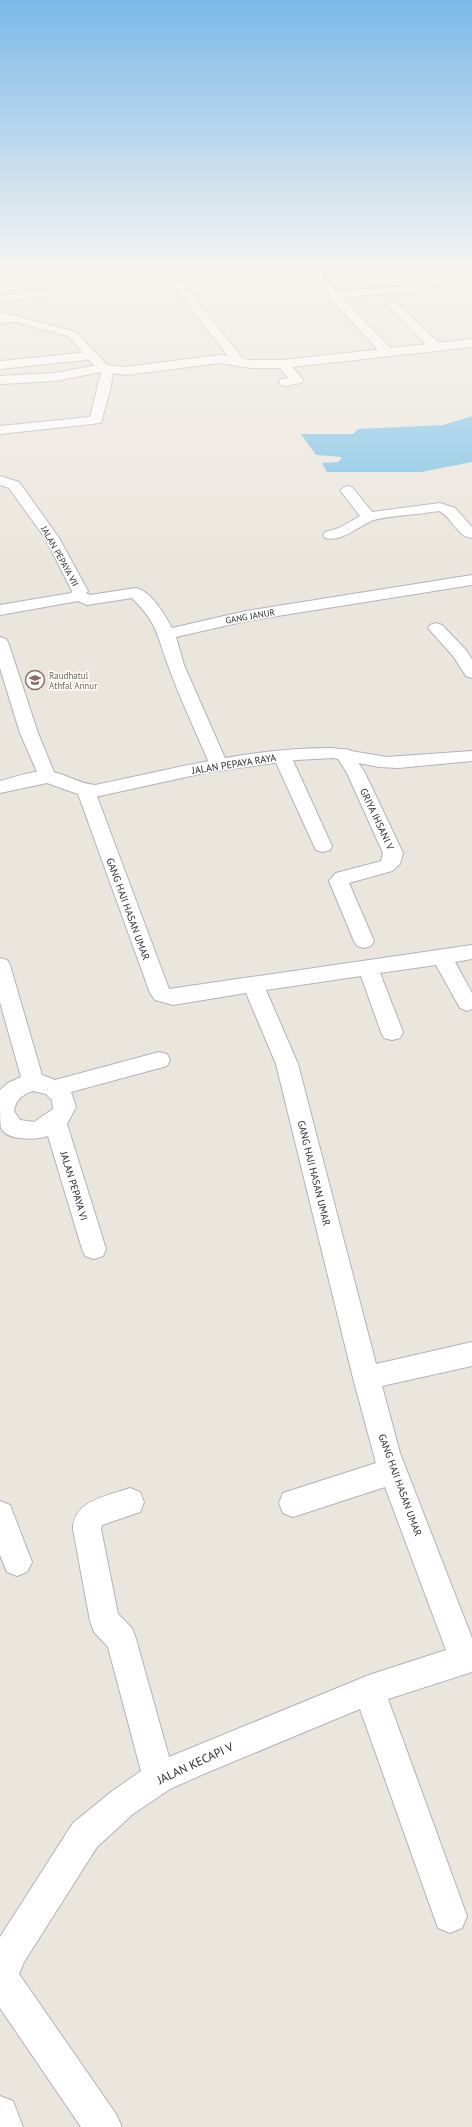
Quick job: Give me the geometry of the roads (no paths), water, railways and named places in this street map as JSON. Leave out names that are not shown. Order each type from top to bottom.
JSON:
[{"type":"street","points":[[0,380],[55,377],[105,369],[126,371],[156,367]]},
{"type":"street","points":[[285,382],[297,380],[286,367]]},
{"type":"street","points":[[0,430],[96,420],[105,394],[105,369]]},
{"type":"street","name":"JALAN PEPAYA VII","points":[[0,480],[14,485],[52,538],[80,591],[79,594],[0,610]]},
{"type":"street","points":[[347,490],[368,517]]},
{"type":"street","points":[[330,535],[344,531],[368,517],[440,507],[450,511],[470,534],[472,534]]},
{"type":"street","name":"GANG JANUR","points":[[167,634],[246,616],[472,580]]},
{"type":"street","points":[[79,594],[87,600],[136,593],[155,612],[167,634],[176,665],[219,765]]},
{"type":"street","points":[[436,628],[460,653],[472,673]]},
{"type":"street","points":[[0,642],[29,733],[47,778]]},
{"type":"street","name":"JALAN PEPAYA RAYA","points":[[0,787],[47,778],[86,791],[95,791],[219,765],[282,756],[323,753],[344,754],[374,761],[390,762],[472,756]]},
{"type":"street","name":"GRIYA IHSANI V","points":[[344,754],[356,773],[393,853],[390,864],[385,867],[343,878],[339,881],[364,941]]},
{"type":"street","points":[[282,756],[323,846]]},
{"type":"street","name":"GANG HAJI HASAN UMAR","points":[[86,791],[157,988],[162,995],[173,997],[253,984],[287,1064],[386,1453],[469,1658]]},
{"type":"street","points":[[253,984],[472,952]]},
{"type":"street","points":[[442,956],[470,1004]]},
{"type":"street","points":[[0,965],[33,1082]]},
{"type":"street","points":[[368,968],[392,1032]]},
{"type":"street","points":[[56,1088],[159,1060]]},
{"type":"street","points":[[33,1082],[45,1083],[56,1088],[62,1095],[65,1104],[62,1114],[55,1122],[34,1131],[13,1127],[1,1113],[4,1099],[16,1087],[33,1082]]},
{"type":"street","name":"JALAN PEPAYA VI","points":[[55,1122],[94,1249]]},
{"type":"street","points":[[366,1378],[472,1354]]},
{"type":"street","points":[[293,1504],[393,1471]]},
{"type":"street","points":[[130,1502],[94,1515],[87,1522],[86,1529],[105,1621],[121,1639],[158,1778]]},
{"type":"street","points":[[0,1515],[17,1562]]},
{"type":"street","name":"JALAN KECAPI V","points":[[0,1977],[12,1950],[85,1835],[122,1803],[158,1778],[195,1761],[369,1690],[469,1658]]},
{"type":"street","points":[[369,1690],[450,1916]]},
{"type":"street","points":[[0,1977],[103,2127]]},
{"type":"street","points":[[0,2114],[4,2127]]},
{"type":"water","points":[[472,416],[472,462],[421,472],[327,472],[322,463],[338,462],[341,457],[316,455],[301,434],[353,434],[358,429],[443,425]]},
{"type":"place","name":"Raudhatul Athfal Annur","points":[[35,680]]}]
